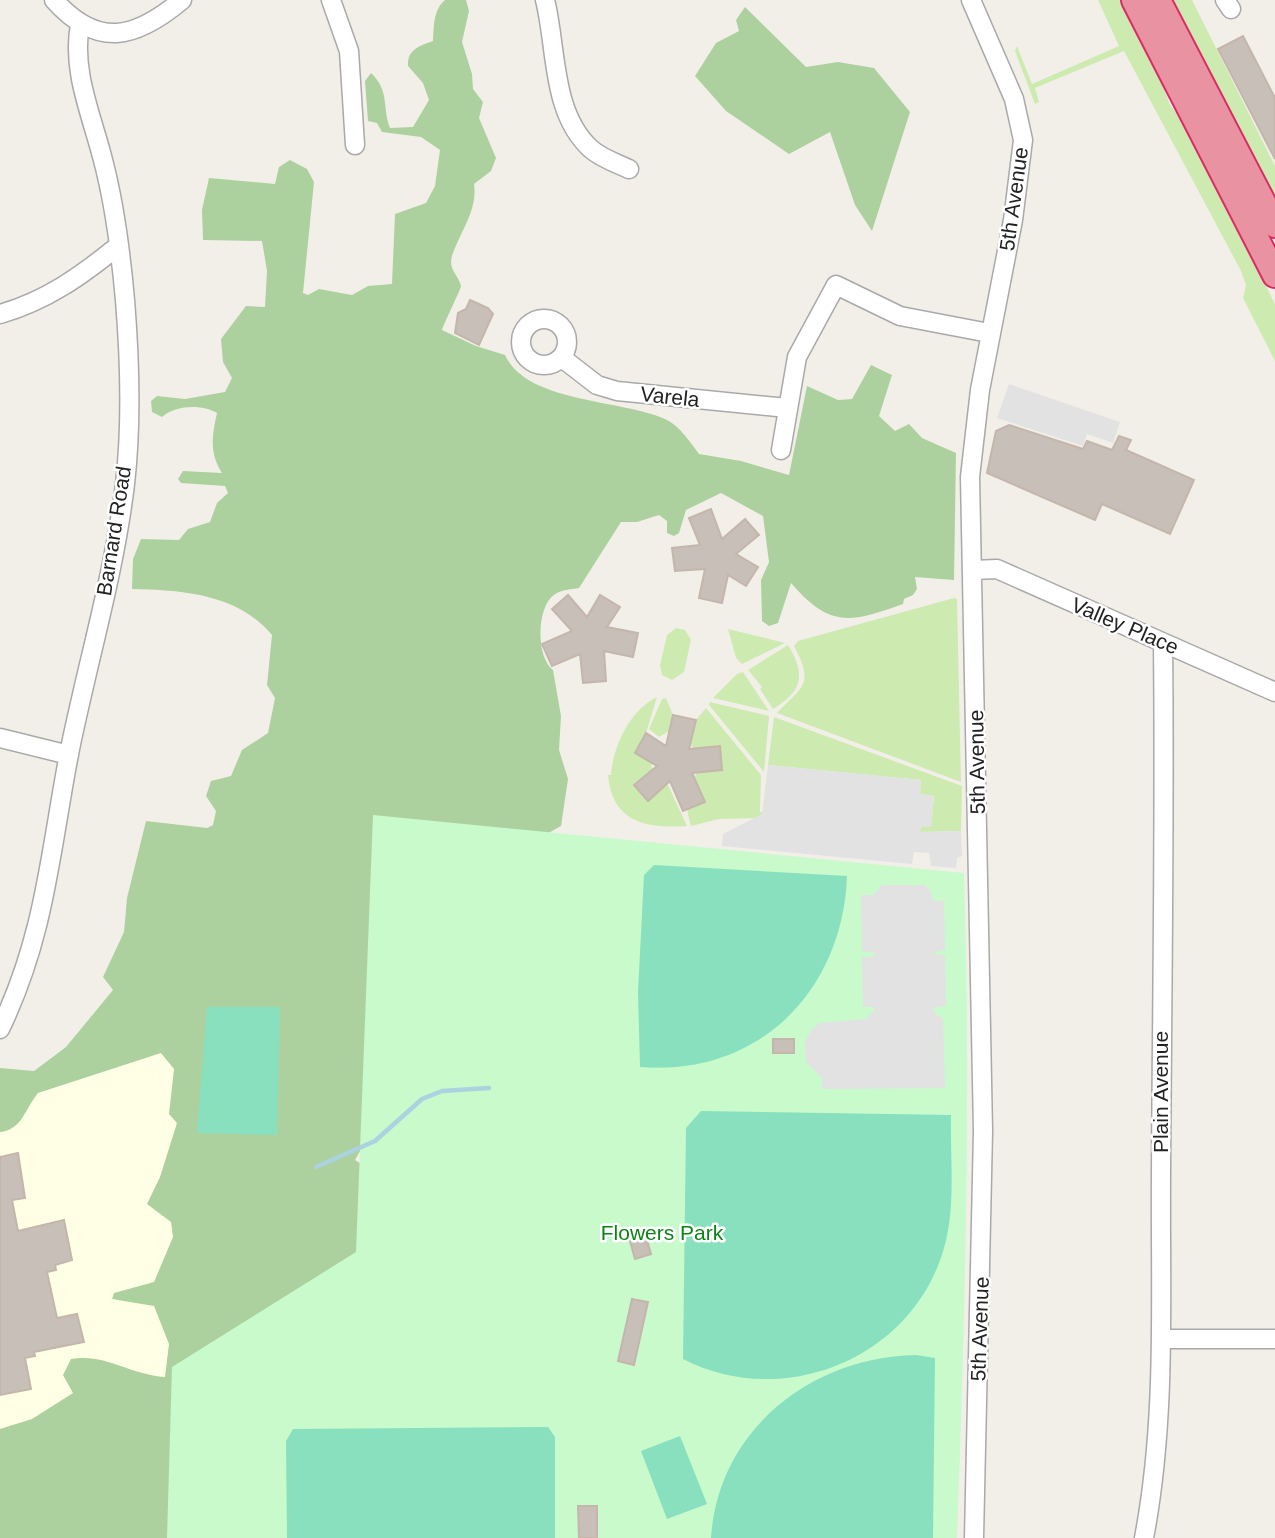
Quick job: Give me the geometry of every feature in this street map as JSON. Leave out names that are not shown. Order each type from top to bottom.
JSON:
[{"type":"highway","points":[[1134,0],[1275,275]]},
{"type":"highway","points":[[1158,0],[1275,225]]},
{"type":"street","points":[[54,0],[80,25],[113,36],[139,29],[182,0]]},
{"type":"street","points":[[331,0],[349,51],[353,76],[355,145]]},
{"type":"street","points":[[545,0],[561,94],[573,122],[591,149],[629,169]]},
{"type":"street","name":"5th Avenue","points":[[971,0],[1014,99],[1023,140],[1012,229],[989,333],[972,454],[983,1105],[974,1538]]},
{"type":"street","name":"Barnard Road","points":[[0,1029],[27,968],[47,891],[69,755],[100,618],[125,484],[129,359],[118,246],[105,166],[77,65],[76,45],[80,25]]},
{"type":"street","points":[[0,314],[41,300],[67,286],[118,246]]},
{"type":"street","points":[[781,450],[787,408],[802,345],[836,285],[900,316],[989,333]]},
{"type":"street","name":"Varela","points":[[562,358],[597,385],[617,391],[787,408]]},
{"type":"street","name":"Valley Place","points":[[973,570],[997,569],[1275,692]]},
{"type":"street","name":"Plain Avenue","points":[[1144,1538],[1156,1480],[1162,1339],[1163,644]]},
{"type":"street","points":[[0,738],[69,755]]},
{"type":"street","points":[[1162,1339],[1275,1339]]},
{"type":"shaded area","points":[[1009,384],[1120,422],[1113,443],[1087,434],[1083,446],[997,418]]},
{"type":"shaded area","points":[[768,765],[921,780],[920,794],[934,796],[931,827],[921,827],[920,832],[961,831],[962,856],[957,858],[956,868],[931,866],[929,853],[914,852],[912,864],[722,846],[723,834],[762,814]]},
{"type":"shaded area","points":[[882,885],[924,885],[931,891],[932,900],[944,901],[945,950],[932,953],[945,956],[946,1006],[933,1008],[936,1015],[943,1018],[945,1088],[822,1089],[822,1078],[806,1062],[805,1042],[812,1029],[820,1023],[865,1019],[874,1011],[874,1007],[863,1007],[862,957],[873,957],[875,953],[862,951],[861,895],[873,895]]},
{"type":"shaded area","points":[[161,1053],[174,1068],[181,1255],[165,1377],[0,1445],[0,1108],[42,1081]]},
{"type":"green space","points":[[445,0],[466,0],[469,11],[462,42],[472,74],[473,89],[483,102],[479,118],[496,158],[491,171],[474,184],[471,212],[451,261],[461,286],[442,330],[476,346],[505,355],[516,371],[553,391],[646,412],[665,419],[680,430],[699,454],[741,461],[789,475],[807,386],[838,400],[852,399],[871,365],[892,375],[879,416],[895,431],[909,424],[922,438],[956,453],[954,580],[915,577],[917,589],[913,595],[904,599],[903,604],[855,618],[842,618],[818,608],[791,583],[778,623],[769,626],[762,621],[761,580],[769,562],[763,516],[721,493],[686,510],[679,533],[674,536],[667,533],[667,521],[659,515],[637,522],[621,522],[579,588],[555,594],[545,607],[540,636],[544,656],[553,670],[561,716],[559,750],[568,779],[561,826],[534,841],[355,1160],[363,1165],[396,1154],[267,1538],[0,1538],[0,1429],[32,1419],[73,1393],[63,1375],[71,1359],[106,1361],[165,1377],[169,1344],[154,1306],[112,1299],[114,1293],[154,1282],[173,1237],[171,1222],[147,1204],[160,1177],[177,1123],[169,1114],[174,1069],[161,1053],[38,1093],[18,1123],[0,1132],[0,1068],[34,1071],[66,1047],[113,990],[103,977],[124,932],[127,898],[146,821],[207,828],[213,825],[216,811],[206,796],[211,781],[231,776],[242,750],[268,733],[275,698],[267,685],[272,635],[258,621],[243,611],[208,597],[132,589],[133,559],[141,539],[179,540],[188,529],[210,522],[217,503],[228,493],[225,486],[181,483],[178,479],[183,471],[222,473],[215,458],[213,444],[217,413],[204,408],[189,407],[174,410],[162,417],[152,412],[151,401],[157,396],[185,399],[225,392],[232,378],[223,362],[221,339],[246,306],[265,307],[267,271],[262,241],[203,240],[202,210],[209,178],[275,184],[279,167],[290,160],[307,169],[314,182],[303,293],[308,295],[319,289],[352,295],[368,286],[392,284],[395,214],[426,203],[435,186],[440,150],[421,137],[382,132],[377,123],[368,121],[365,81],[371,73],[381,86],[390,128],[413,127],[429,100],[423,83],[408,66],[408,61],[415,49],[433,41],[436,14]]},
{"type":"green space","points":[[1098,0],[1122,0],[1154,62],[1170,105],[1187,126],[1275,304],[1275,361],[1243,298],[1246,285],[1241,271],[1124,51],[1035,88],[1039,102],[1035,104],[1015,51],[1017,46],[1032,84],[1119,46]]},
{"type":"green space","points":[[1170,0],[1192,0],[1275,166],[1275,205]]},
{"type":"green space","points":[[745,7],[806,67],[838,62],[874,68],[910,112],[872,231],[855,205],[830,132],[789,154],[726,111],[695,76],[716,43],[739,31],[736,20]]},
{"type":"green space","points":[[957,599],[961,782],[777,713],[803,684],[804,669],[794,646],[798,641]]},
{"type":"green space","points":[[676,628],[685,630],[691,640],[684,672],[672,680],[662,675],[660,665],[667,635]]},
{"type":"green space","points":[[728,629],[785,643],[742,664],[736,658]]},
{"type":"green space","points":[[788,645],[797,665],[798,681],[791,695],[773,709],[760,689],[762,687],[748,670]]},
{"type":"green space","points":[[743,672],[769,711],[713,698],[737,674]]},
{"type":"green space","points":[[657,697],[646,733],[635,753],[651,760],[652,770],[635,786],[648,801],[665,784],[668,785],[687,826],[658,826],[634,819],[624,813],[611,791],[608,775],[611,775],[619,741],[631,720],[647,703]]},
{"type":"green space","points":[[666,698],[673,715],[669,731],[659,737],[649,729],[662,699]]},
{"type":"green space","points":[[710,702],[769,716],[764,772],[709,705]]},
{"type":"green space","points":[[706,708],[761,775],[760,812],[763,812],[760,818],[719,819],[691,826],[687,798],[698,770],[722,770],[720,747],[696,751],[689,743],[696,720]]},
{"type":"green space","points":[[774,717],[962,786],[961,831],[920,832],[921,827],[931,827],[934,796],[920,794],[921,780],[768,765]]},
{"type":"green space","name":"Flowers Park","points":[[373,815],[964,873],[966,1206],[957,1538],[167,1538],[172,1367],[356,1252]]},
{"type":"green space","points":[[654,865],[847,876],[842,918],[830,956],[811,990],[786,1018],[756,1041],[722,1058],[683,1066],[640,1067],[638,992],[644,875]]},
{"type":"green space","points":[[207,1007],[280,1007],[277,1135],[197,1133]]},
{"type":"green space","points":[[701,1111],[951,1115],[951,1199],[944,1248],[928,1286],[904,1319],[874,1345],[840,1364],[802,1376],[762,1379],[722,1374],[683,1359],[686,1128]]},
{"type":"green space","points":[[916,1355],[935,1358],[933,1538],[711,1538],[718,1499],[731,1464],[752,1433],[777,1406],[807,1385],[841,1369],[878,1359]]},
{"type":"green space","points":[[548,1427],[555,1437],[555,1538],[287,1538],[286,1441],[293,1429]]},
{"type":"green space","points":[[680,1436],[707,1504],[667,1519],[641,1451]]},
{"type":"building","points":[[1243,36],[1275,98],[1275,159],[1218,49]]},
{"type":"building","points":[[470,300],[488,308],[493,314],[479,345],[455,333],[458,313],[466,309]]},
{"type":"building","points":[[1009,425],[1083,449],[1087,441],[1112,450],[1119,436],[1131,440],[1126,450],[1194,480],[1170,534],[1102,504],[1095,520],[987,473],[996,431]]},
{"type":"building","points":[[711,509],[722,539],[745,519],[759,535],[736,554],[758,567],[746,586],[728,575],[722,603],[699,598],[705,569],[675,571],[672,548],[700,545],[689,518]]},
{"type":"building","points":[[568,595],[587,617],[600,595],[620,607],[607,627],[638,633],[633,657],[604,651],[606,681],[583,683],[580,654],[552,666],[542,644],[572,631],[552,609]]},
{"type":"building","points":[[673,715],[696,720],[689,749],[720,746],[722,770],[692,773],[705,802],[683,811],[670,781],[648,801],[634,785],[657,766],[635,753],[646,733],[666,746]]},
{"type":"building","points":[[773,1039],[794,1039],[794,1053],[773,1053]]},
{"type":"building","points":[[18,1153],[25,1198],[12,1200],[18,1231],[64,1220],[72,1260],[55,1265],[56,1270],[47,1272],[57,1318],[77,1314],[84,1342],[34,1352],[35,1356],[25,1358],[31,1389],[0,1395],[0,1157]]},
{"type":"building","points":[[645,1233],[651,1254],[635,1259],[629,1238]]},
{"type":"building","points":[[632,1299],[648,1302],[634,1365],[618,1361]]},
{"type":"building","points":[[578,1506],[597,1506],[597,1538],[579,1538]]},
{"type":"waterway","points":[[316,1167],[375,1141],[422,1099],[442,1091],[489,1088]]}]
